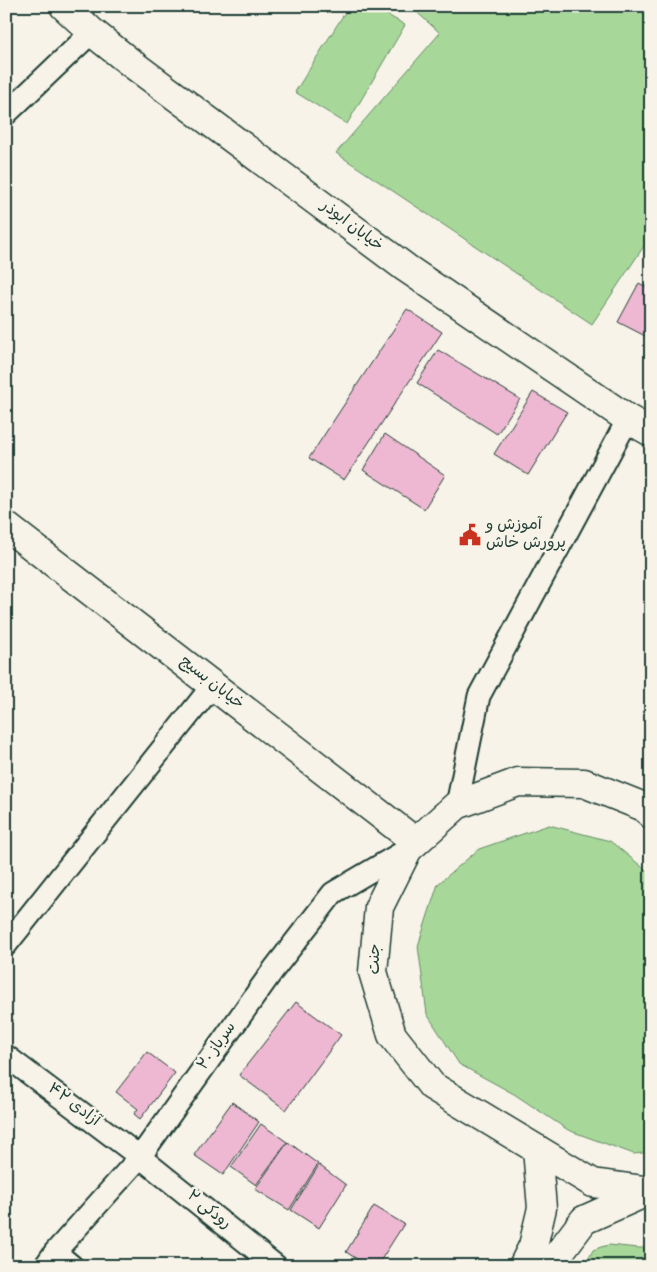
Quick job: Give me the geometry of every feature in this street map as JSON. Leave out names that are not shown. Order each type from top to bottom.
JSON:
[{"type":"street","name":"خیابان ابوذر","points":[[64,6],[92,32],[406,268],[640,425]]},
{"type":"street","points":[[6,114],[92,32]]},
{"type":"street","points":[[457,805],[479,696],[640,425]]},
{"type":"street","name":"خیابان بسیج","points":[[6,526],[213,686],[412,845]]},
{"type":"street","points":[[6,945],[213,686]]},
{"type":"street","name":"جنت","points":[[650,1191],[593,1182],[432,1086],[392,1035],[373,972],[379,907],[412,845],[457,805],[518,782],[584,783],[644,807],[651,814]]},
{"type":"street","name":"سرباز ۲۰","points":[[50,1259],[140,1157],[274,969],[333,893],[412,845]]},
{"type":"street","name":"آزادی ۴۲","points":[[6,1056],[140,1157]]},
{"type":"street","points":[[523,1266],[533,1246],[542,1208],[537,1149]]},
{"type":"street","name":"رودکی ۲","points":[[140,1157],[276,1266]]},
{"type":"street","points":[[551,1266],[584,1220],[650,1191]]},
{"type":"street","points":[[50,1259],[72,1266]]},
{"type":"green space","points":[[349,6],[372,6],[405,25],[347,124],[295,92]]},
{"type":"green space","points":[[410,6],[651,6],[651,241],[648,240],[592,324],[336,153],[440,33]]},
{"type":"green space","points":[[549,825],[610,841],[651,874],[651,1152],[634,1154],[568,1130],[514,1094],[459,1064],[427,1014],[418,946],[438,884],[479,849]]},
{"type":"green space","points":[[609,1245],[651,1248],[651,1266],[585,1266],[593,1250]]},
{"type":"building","points":[[639,283],[651,290],[651,339],[618,322]]},
{"type":"building","points":[[407,309],[442,332],[344,480],[309,458]]},
{"type":"building","points":[[438,350],[520,399],[497,434],[417,383]]},
{"type":"building","points":[[533,392],[567,412],[528,475],[494,454]]},
{"type":"building","points":[[385,434],[445,475],[424,509],[363,470]]},
{"type":"building","points":[[6,914],[12,919],[6,926]]},
{"type":"building","points":[[296,1002],[341,1035],[286,1110],[239,1075]]},
{"type":"building","points":[[147,1052],[175,1073],[140,1119],[134,1114],[138,1109],[116,1092]]},
{"type":"building","points":[[232,1102],[259,1122],[223,1175],[194,1155]]},
{"type":"building","points":[[261,1124],[287,1142],[256,1185],[231,1167]]},
{"type":"building","points":[[288,1142],[318,1164],[289,1210],[255,1189]]},
{"type":"building","points":[[319,1165],[346,1185],[319,1228],[291,1210]]},
{"type":"building","points":[[374,1206],[404,1224],[377,1266],[368,1266],[346,1252]]},
{"type":"place","name":"آموزش و پرورش خاش","points":[[470,535]]}]
